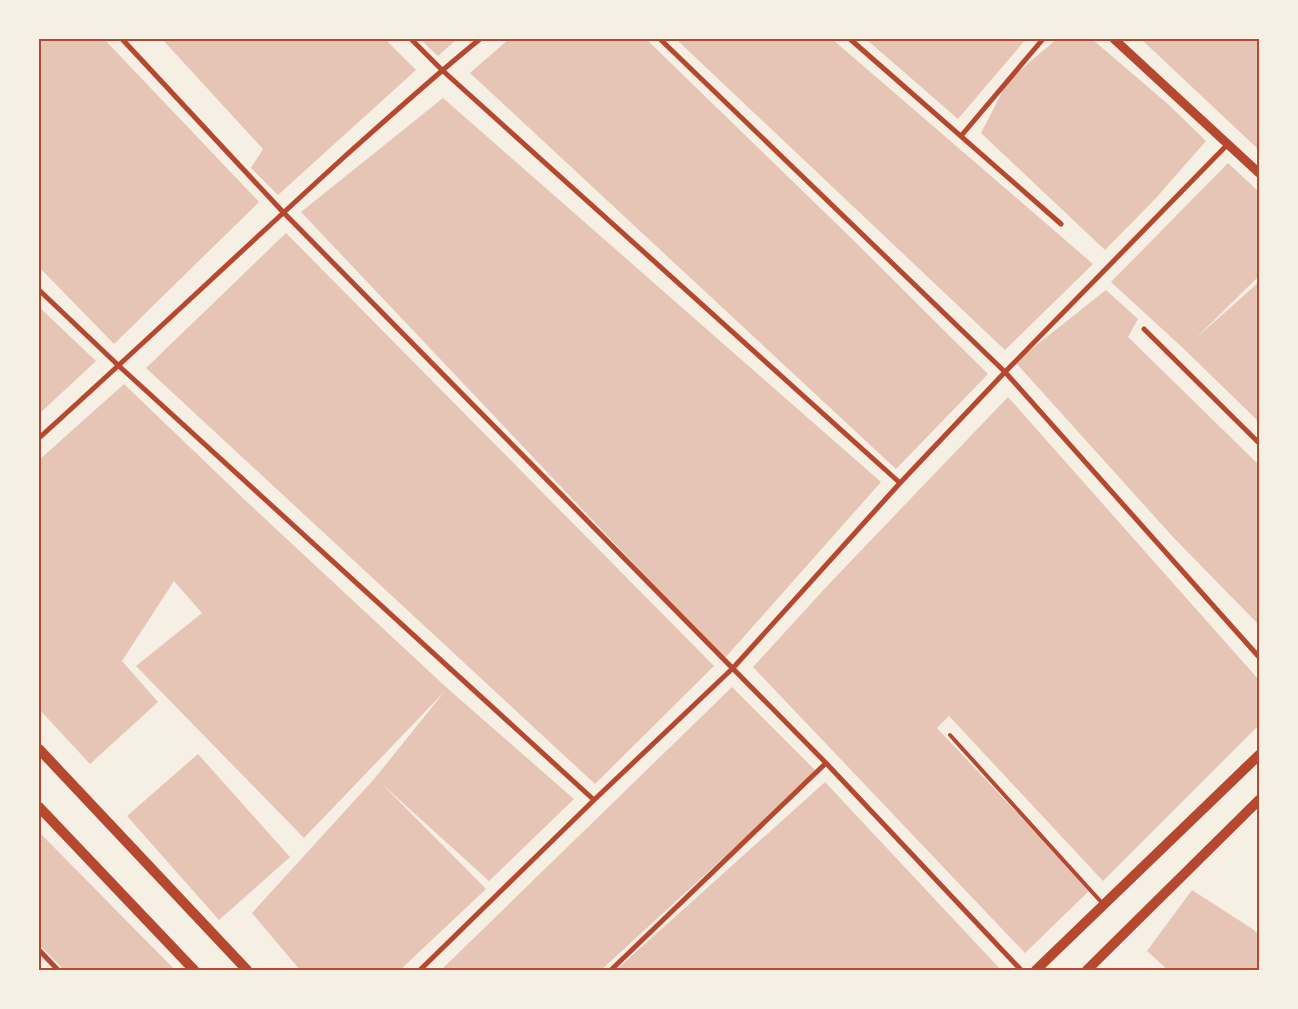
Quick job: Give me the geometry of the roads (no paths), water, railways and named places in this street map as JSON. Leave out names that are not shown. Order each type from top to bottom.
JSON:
[{"type":"main road","points":[[39,749],[247,970]]},
{"type":"main road","points":[[1036,970],[1259,755]]},
{"type":"main road","points":[[1087,970],[1259,800]]},
{"type":"main road","points":[[39,807],[194,970]]},
{"type":"street","points":[[122,39],[283,212],[826,763],[1021,970]]},
{"type":"street","points":[[410,39],[900,483]]},
{"type":"street","points":[[39,438],[119,366],[283,212],[442,70],[480,39]]},
{"type":"street","points":[[660,39],[1005,372],[1259,656]]},
{"type":"street","points":[[850,39],[1061,224]]},
{"type":"street","points":[[961,136],[1043,39]]},
{"type":"street","points":[[1114,39],[1259,173]]},
{"type":"street","points":[[420,970],[594,800],[733,668],[900,483],[1005,372],[1228,144]]},
{"type":"street","points":[[39,290],[119,366],[594,800]]},
{"type":"street","points":[[1144,329],[1259,443]]},
{"type":"street","points":[[611,970],[826,763]]},
{"type":"street","points":[[39,950],[58,970]]},
{"type":"lane","points":[[950,735],[1104,905]]}]
